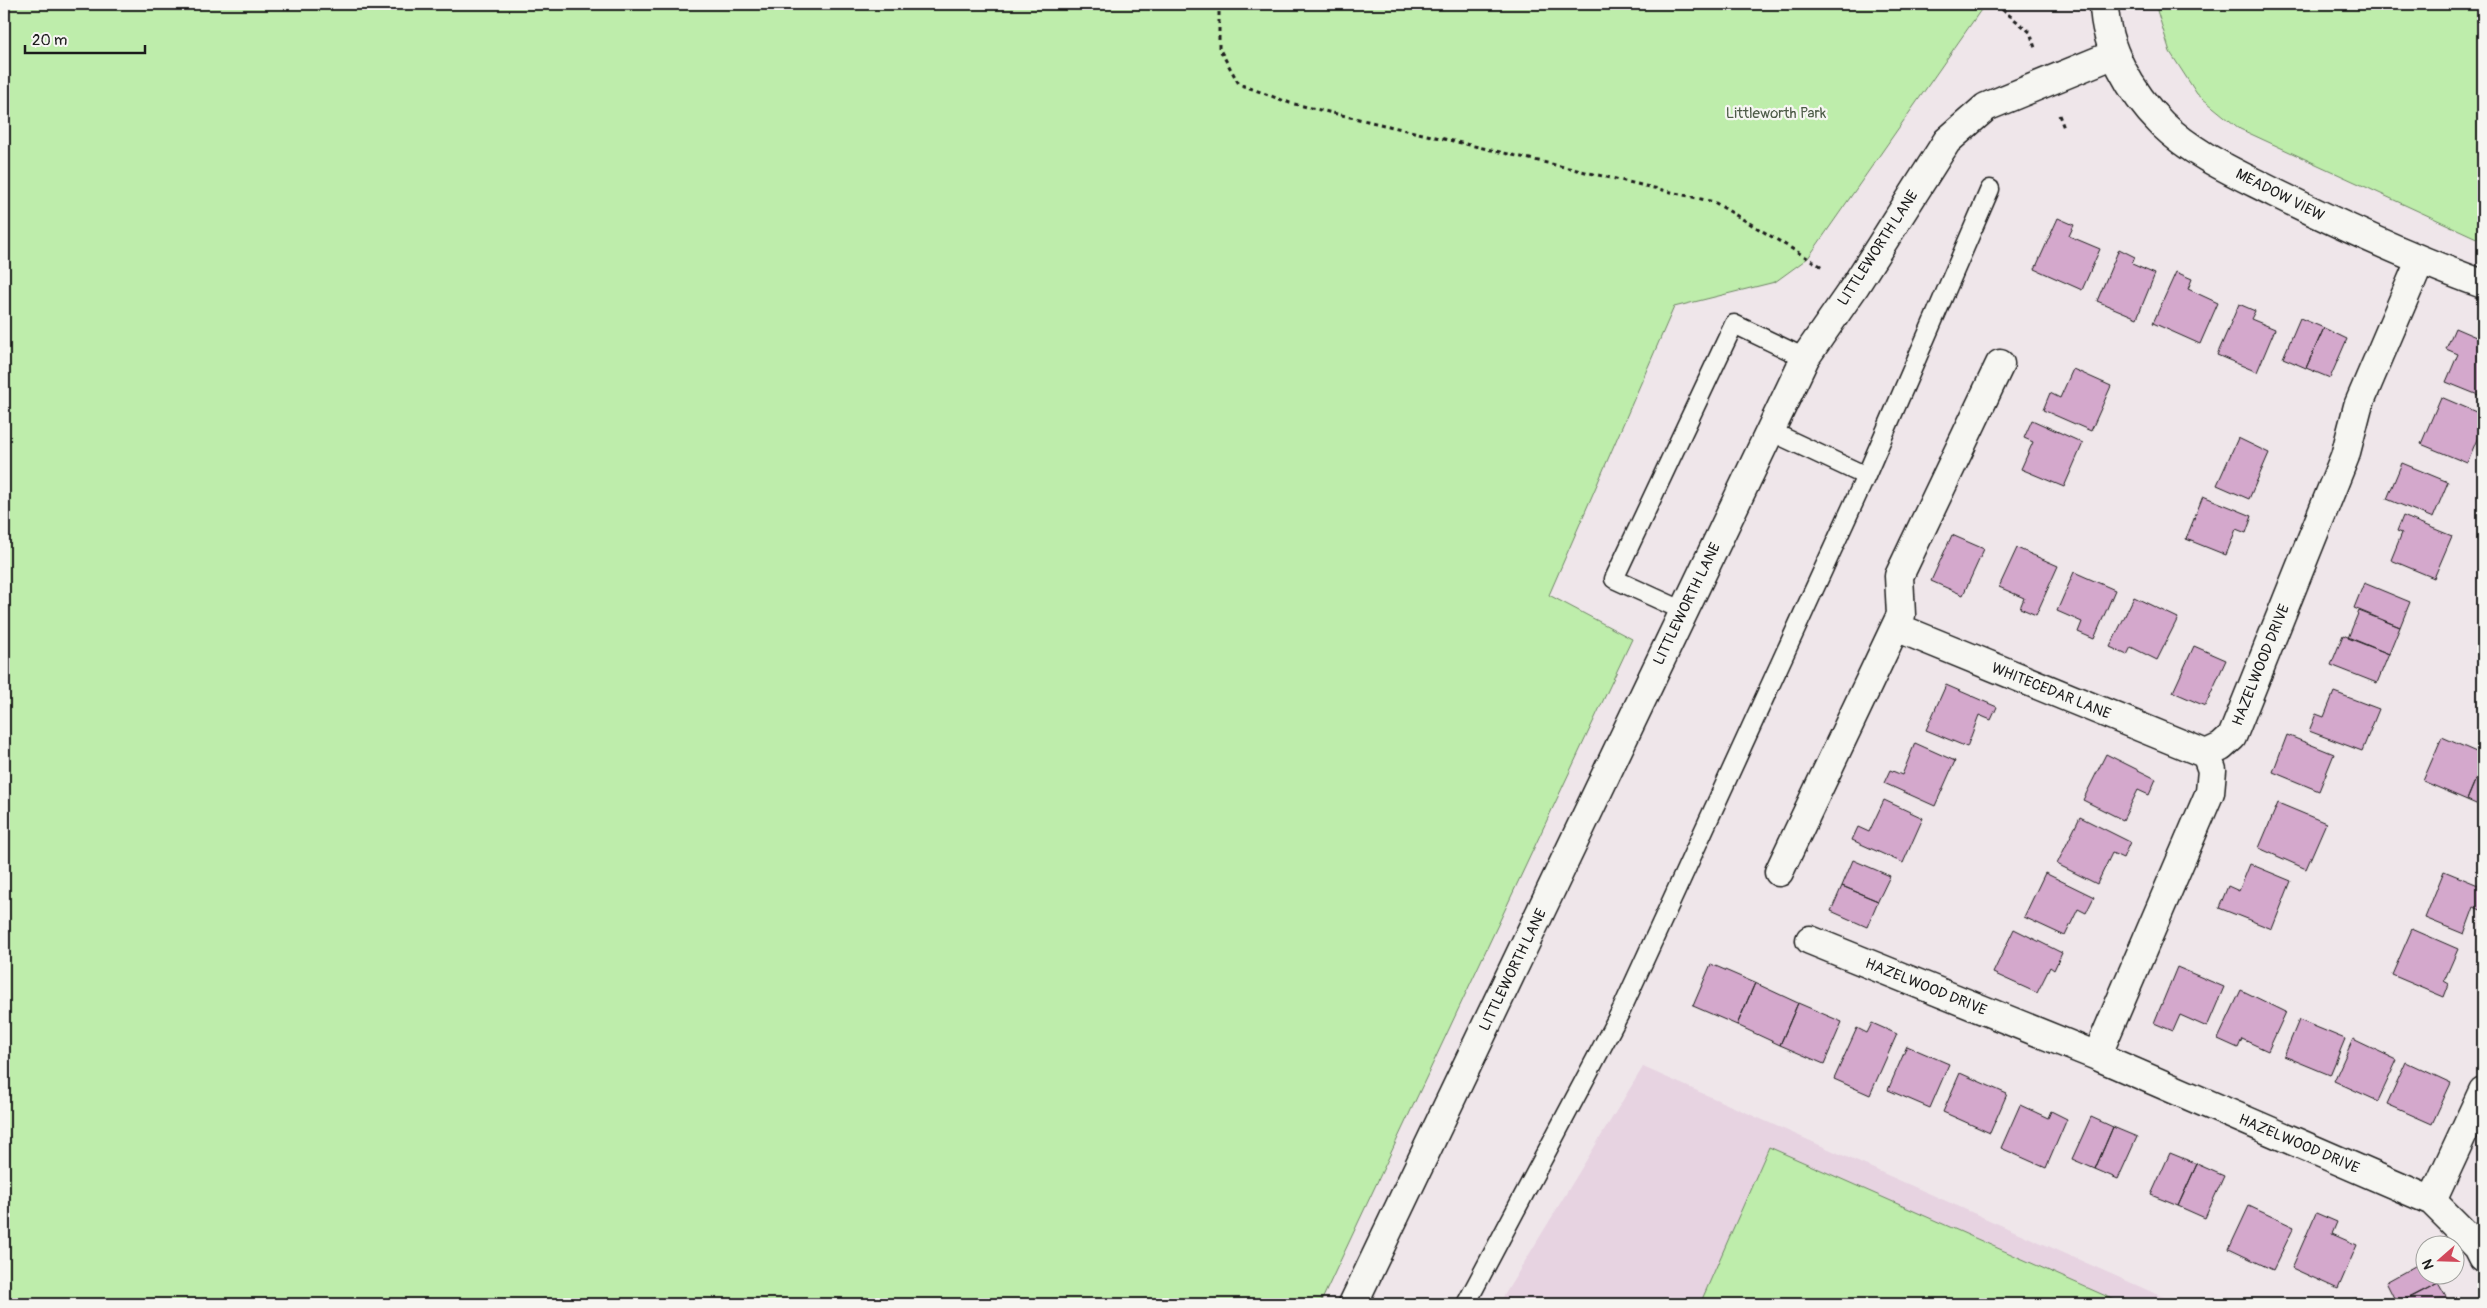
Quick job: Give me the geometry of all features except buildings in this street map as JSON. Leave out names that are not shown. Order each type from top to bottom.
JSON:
[{"type":"street","points":[[2104,4],[2104,18],[2115,54]]},
{"type":"street","name":"LITTLEWORTH LANE","points":[[1353,1304],[1805,358],[1855,286],[1947,141],[1986,107],[2115,54]]},
{"type":"street","name":"MEADOW VIEW","points":[[2115,54],[2132,87],[2162,124],[2202,155],[2312,212],[2420,261],[2483,284]]},
{"type":"street","name":"HAZELWOOD DRIVE","points":[[2206,754],[2221,748],[2232,737],[2345,456],[2358,406],[2420,261]]},
{"type":"street","points":[[1778,872],[1901,616],[1899,576],[2000,364]]},
{"type":"street","name":"WHITECEDAR LANE","points":[[1896,627],[2206,754]]},
{"type":"street","points":[[2097,1056],[2210,792],[2212,770],[2206,754]]},
{"type":"street","name":"HAZELWOOD DRIVE","points":[[1810,940],[2097,1056],[2432,1201],[2472,1240],[2483,1257]]},
{"type":"street","points":[[2432,1201],[2483,1091]]},
{"type":"lane","points":[[1466,1304],[1621,1011],[1866,476],[1990,189]]},
{"type":"lane","points":[[1684,612],[1614,579],[1734,324],[1805,358]]},
{"type":"lane","points":[[1770,431],[1866,476]]},
{"type":"path","points":[[1219,4],[1219,48],[1239,84],[1290,103],[1714,202],[1855,286]]},
{"type":"shaded area","points":[[1643,1067],[2179,1304],[1499,1304]]},
{"type":"green space","name":"Littleworth Park","points":[[4,4],[1985,4],[1808,258],[1775,282],[1674,307],[1549,595],[1632,639],[1320,1304],[4,1304]]},
{"type":"green space","points":[[2155,4],[2483,4],[2483,241],[2240,129],[2197,94],[2170,52]]},
{"type":"green space","points":[[1769,1147],[2124,1304],[1700,1304]]}]
